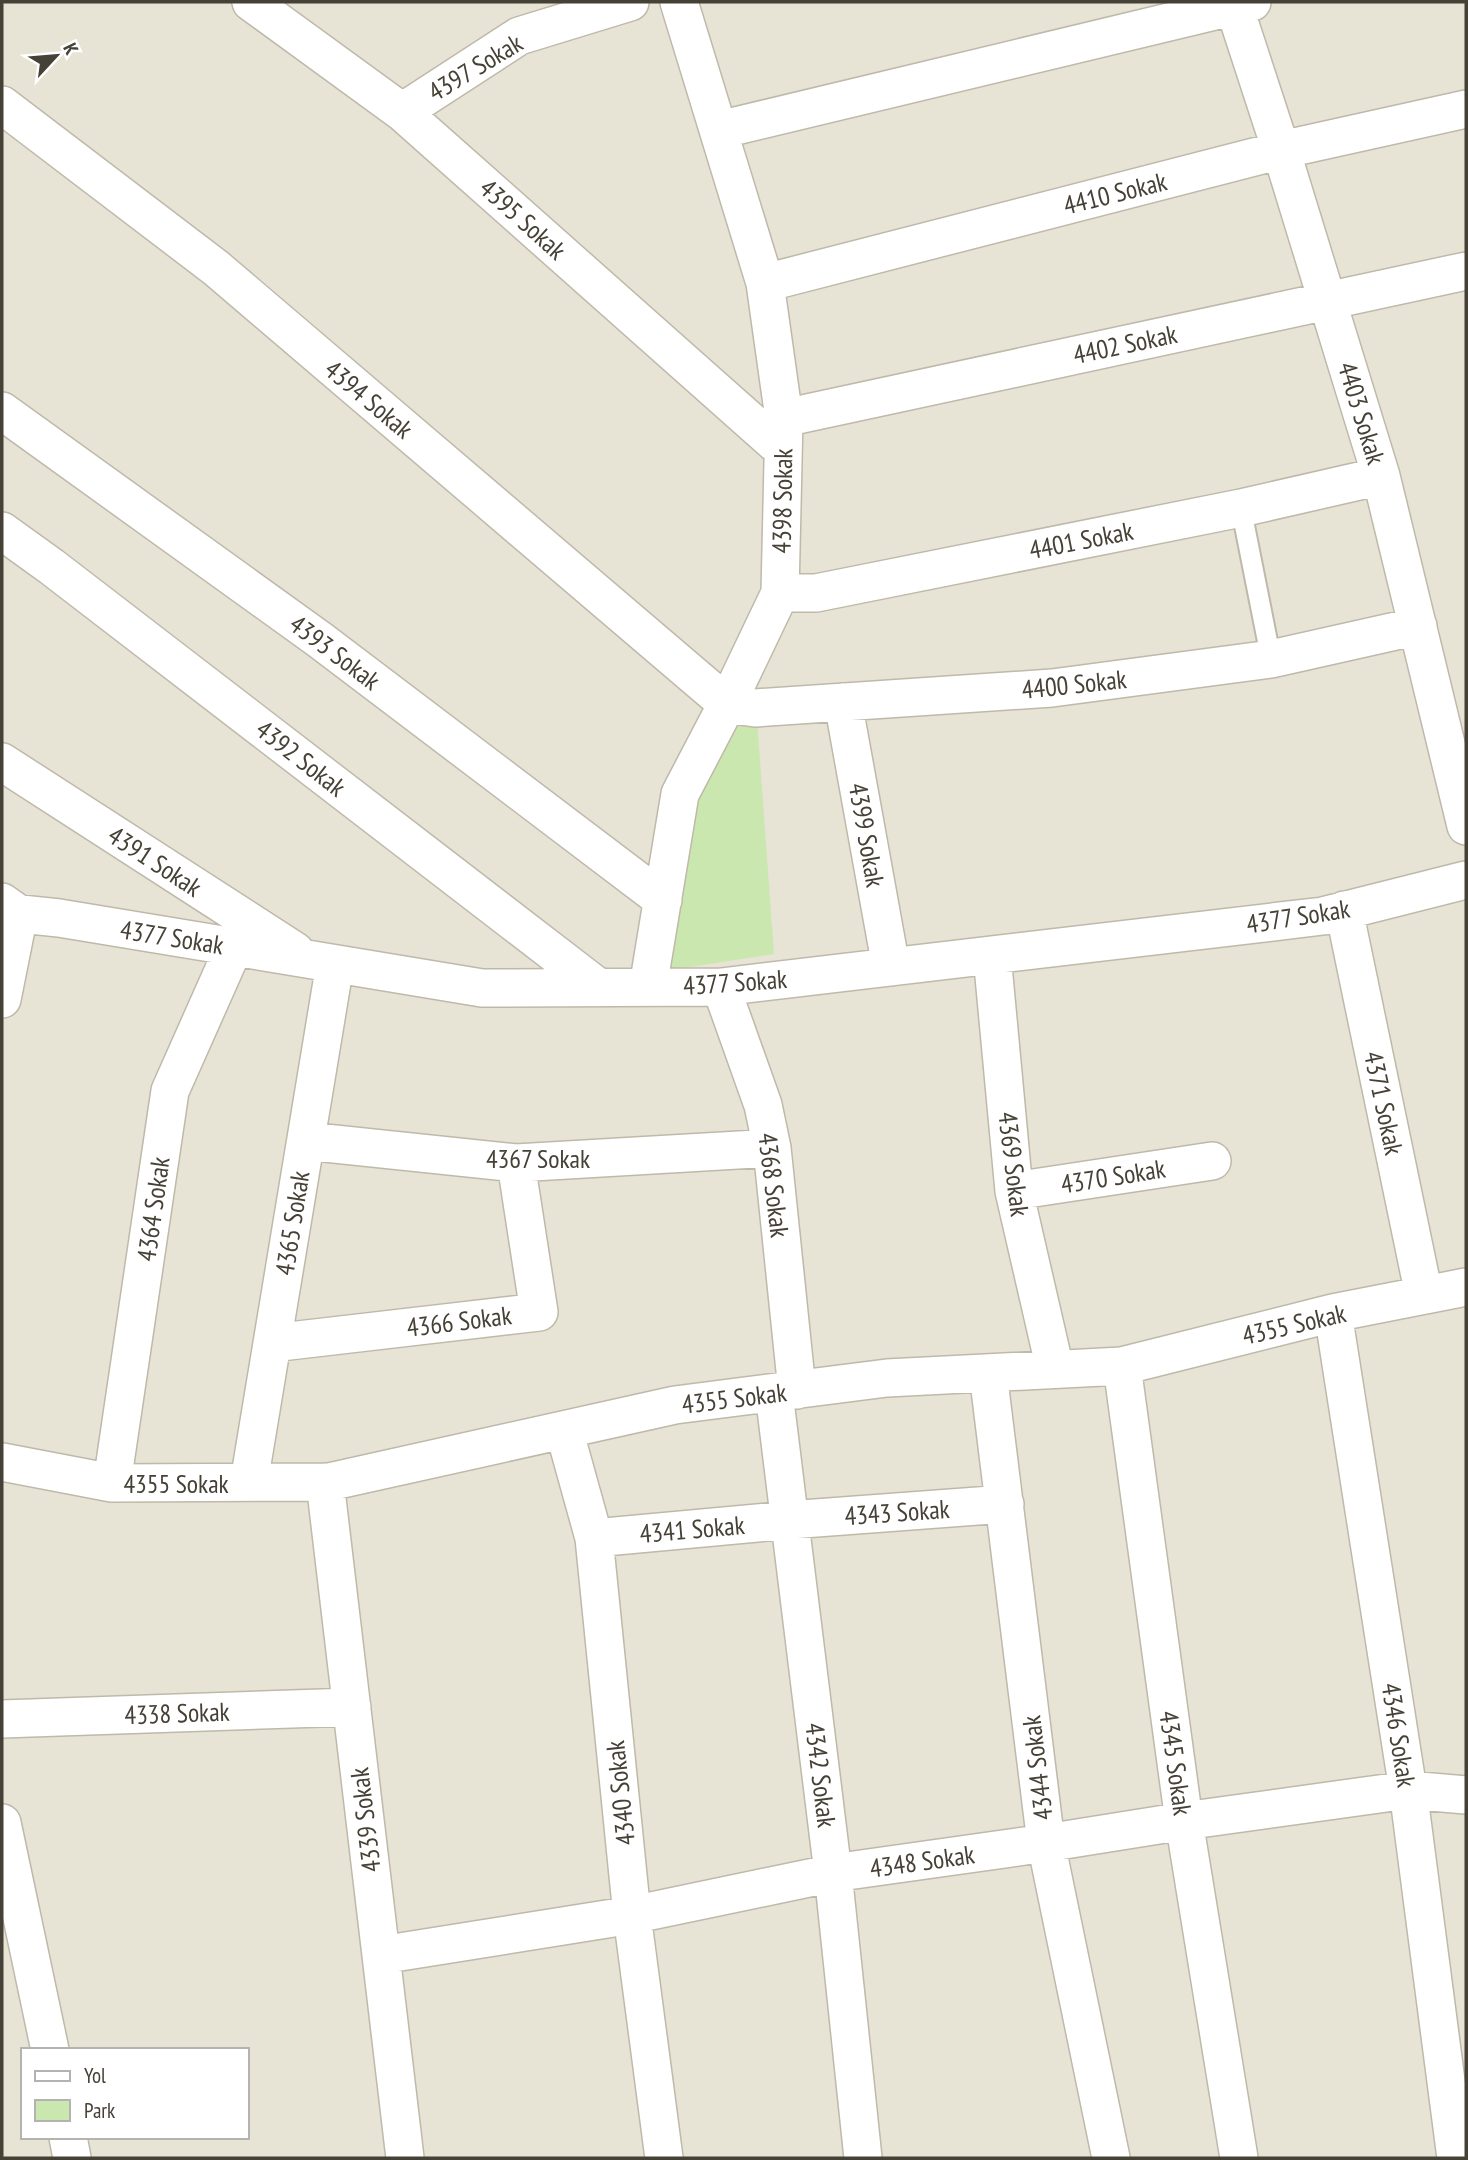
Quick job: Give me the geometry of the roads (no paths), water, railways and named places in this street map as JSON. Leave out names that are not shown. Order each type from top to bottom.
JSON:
[{"type":"street","name":"4395 Sokak","points":[[251,2],[402,112],[783,434]]},
{"type":"street","name":"4397 Sokak","points":[[402,112],[519,36],[630,2]]},
{"type":"street","name":"4398 Sokak","points":[[648,988],[680,793],[727,704],[780,593],[783,434],[765,283],[679,2]]},
{"type":"street","points":[[719,130],[1243,4]]},
{"type":"street","name":"4403 Sokak","points":[[1243,4],[1281,150],[1381,476],[1466,826]]},
{"type":"street","name":"4394 Sokak","points":[[2,105],[216,268],[727,704]]},
{"type":"street","name":"4410 Sokak","points":[[765,283],[1281,150],[1466,109]]},
{"type":"street","name":"4402 Sokak","points":[[783,434],[1327,300],[1466,271]]},
{"type":"street","name":"4393 Sokak","points":[[2,411],[320,640],[663,900]]},
{"type":"street","name":"4401 Sokak","points":[[780,593],[817,593],[1241,508],[1381,476]]},
{"type":"street","name":"4392 Sokak","points":[[2,531],[598,987]]},
{"type":"street","name":"4400 Sokak","points":[[727,704],[755,708],[1052,688],[1271,659],[1418,626]]},
{"type":"street","name":"4399 Sokak","points":[[843,702],[891,967]]},
{"type":"street","name":"4391 Sokak","points":[[2,762],[322,962]]},
{"type":"street","name":"4377 Sokak","points":[[7,909],[482,988],[721,987],[1309,917],[1466,880]]},
{"type":"street","points":[[2,999],[7,909]]},
{"type":"street","name":"4371 Sokak","points":[[1344,910],[1424,1295]]},
{"type":"street","name":"4364 Sokak","points":[[113,1483],[170,1091],[234,947]]},
{"type":"street","name":"4369 Sokak","points":[[992,955],[1014,1191],[1055,1369]]},
{"type":"street","name":"4365 Sokak","points":[[249,1482],[306,1141],[322,962]]},
{"type":"street","name":"4368 Sokak","points":[[721,987],[763,1105],[772,1148],[786,1391]]},
{"type":"street","name":"4367 Sokak","points":[[306,1141],[516,1163],[772,1148]]},
{"type":"street","name":"4370 Sokak","points":[[1014,1191],[1212,1161]]},
{"type":"street","name":"4366 Sokak","points":[[272,1343],[539,1312],[516,1163]]},
{"type":"street","name":"4355 Sokak","points":[[2,1462],[113,1483],[325,1482],[676,1405],[887,1378],[1122,1366],[1333,1313],[1466,1287]]},
{"type":"street","name":"4346 Sokak","points":[[1333,1313],[1408,1790],[1456,2158]]},
{"type":"street","name":"4345 Sokak","points":[[1122,1366],[1184,1821],[1238,2158]]},
{"type":"street","name":"4344 Sokak","points":[[988,1373],[1046,1843],[1111,2158]]},
{"type":"street","name":"4342 Sokak","points":[[786,1391],[789,1520],[833,1873],[863,2158]]},
{"type":"street","name":"4340 Sokak","points":[[564,1430],[594,1538],[632,1915],[664,2158]]},
{"type":"street","name":"4339 Sokak","points":[[325,1482],[405,2158]]},
{"type":"street","name":"4343 Sokak","points":[[789,1520],[1005,1504]]},
{"type":"street","name":"4341 Sokak","points":[[594,1538],[789,1520]]},
{"type":"street","name":"4338 Sokak","points":[[2,1719],[352,1707]]},
{"type":"street","name":"4348 Sokak","points":[[381,1955],[632,1915],[833,1873],[1184,1821],[1408,1790],[1466,1795]]},
{"type":"street","points":[[2,1823],[50,2048]]},
{"type":"street","points":[[68,2139],[72,2158]]},
{"type":"lane","points":[[1241,508],[1271,659]]}]
